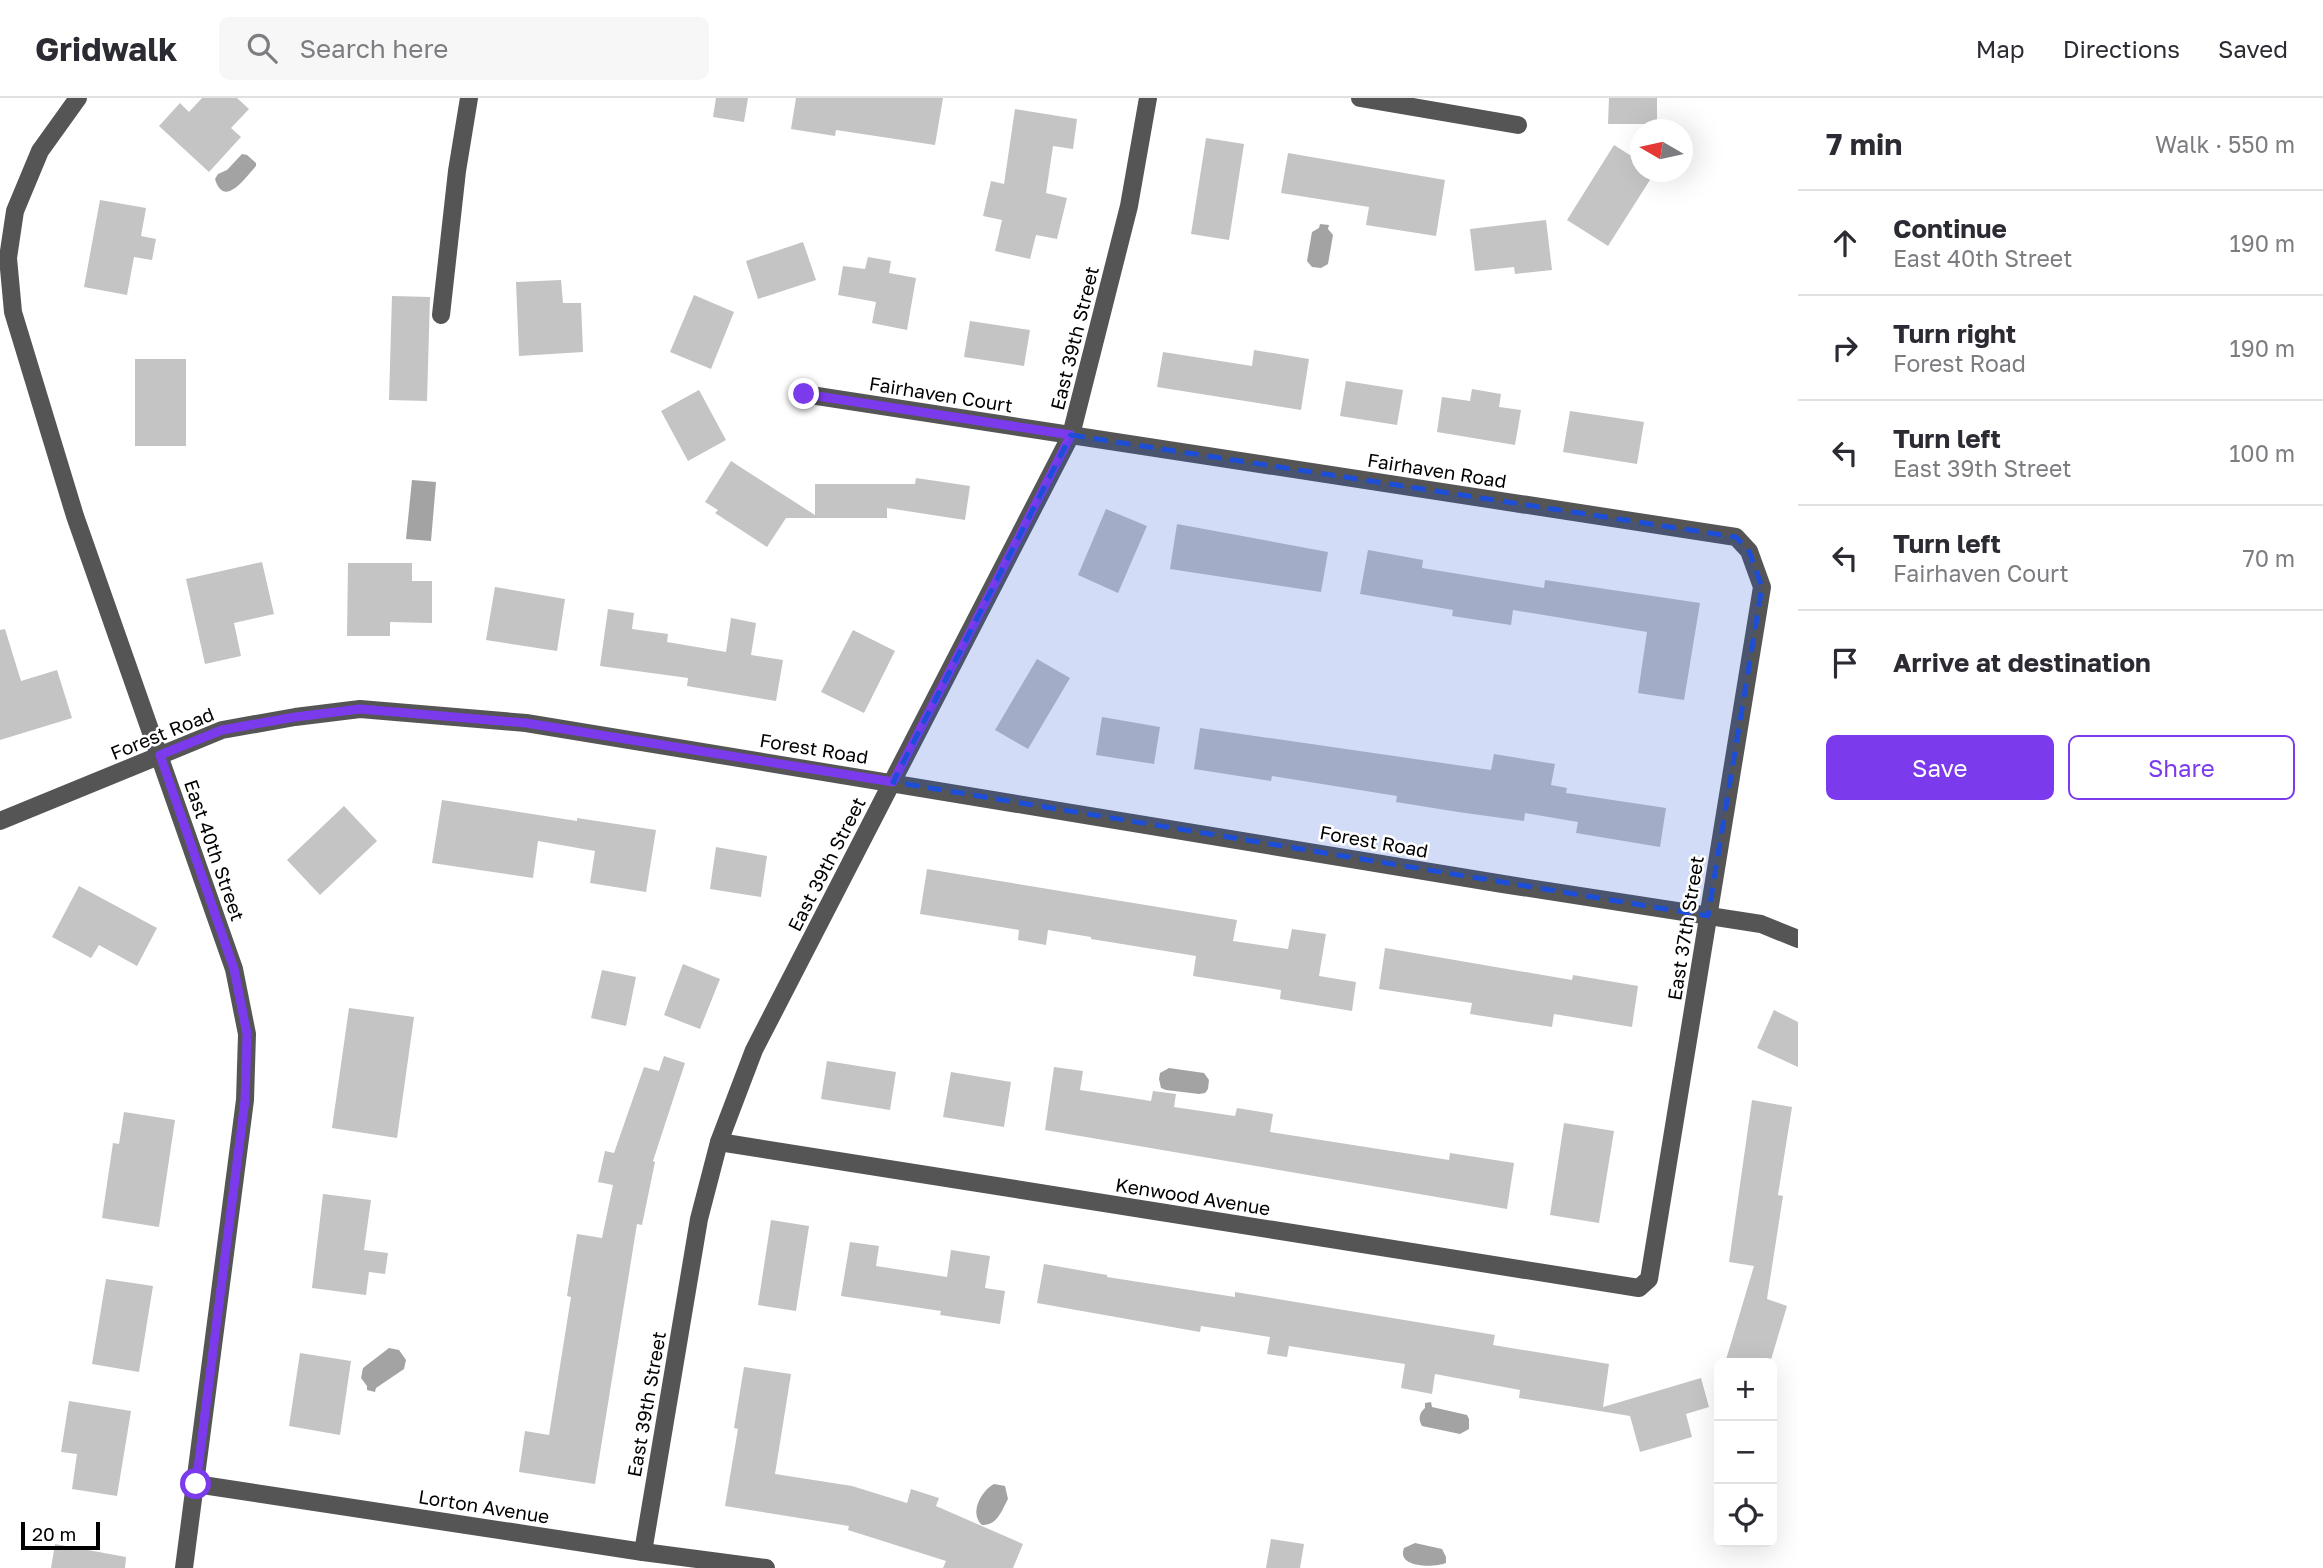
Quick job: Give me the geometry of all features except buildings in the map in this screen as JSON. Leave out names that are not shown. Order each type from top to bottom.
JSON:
[{"type":"street","name":"East 40th Street","points":[[78,98],[40,151],[15,211],[8,258],[13,312],[75,516],[234,969],[247,1034],[245,1100],[184,1568]]},
{"type":"street","points":[[441,315],[457,171],[469,98]]},
{"type":"street","name":"East 39th Street","points":[[643,1552],[699,1219],[719,1142],[754,1050],[1071,435],[1129,206],[1148,98]]},
{"type":"street","points":[[1360,98],[1518,125]]},
{"type":"street","name":"Fairhaven Court","points":[[804,394],[1071,435]]},
{"type":"street","name":"Fairhaven Road","points":[[1071,435],[1736,537],[1749,551],[1762,591]]},
{"type":"street","name":"East 37th Street","points":[[1650,1272],[1762,591]]},
{"type":"street","name":"Forest Road","points":[[0,821],[222,730],[360,709],[526,723],[1761,924],[1798,939]]},
{"type":"street","name":"Kenwood Avenue","points":[[719,1142],[1639,1288],[1649,1279],[1650,1272]]},
{"type":"street","name":"Lorton Avenue","points":[[196,1484],[643,1552],[766,1568]]},
{"type":"highlighted area","points":[[1071,435],[1736,537],[1749,551],[1762,587],[1708,916],[893,782]]},
{"type":"shaded area","points":[[242,154],[247,155],[256,166],[235,188],[224,191],[219,188],[215,179]]},
{"type":"shaded area","points":[[1320,224],[1329,225],[1328,229],[1333,235],[1328,264],[1321,268],[1312,267],[1307,261],[1312,232],[1319,228]]},
{"type":"shaded area","points":[[412,480],[436,482],[431,541],[406,539]]},
{"type":"shaded area","points":[[1169,1068],[1204,1073],[1209,1080],[1208,1089],[1199,1094],[1161,1088],[1160,1073]]},
{"type":"shaded area","points":[[389,1348],[399,1350],[406,1360],[404,1369],[376,1388],[375,1392],[367,1390],[361,1378],[363,1368]]},
{"type":"shaded area","points":[[1431,1402],[1432,1407],[1467,1415],[1469,1429],[1460,1434],[1422,1426],[1420,1414],[1425,1403]]},
{"type":"shaded area","points":[[994,1484],[1005,1486],[1008,1499],[992,1523],[982,1525],[977,1515],[978,1503]]},
{"type":"shaded area","points":[[1415,1543],[1442,1549],[1446,1563],[1425,1566],[1411,1563],[1403,1555],[1404,1548]]},
{"type":"route","points":[[196,1484],[245,1100],[247,1034],[234,969],[160,755],[222,730],[360,709],[526,723],[893,782],[1071,435],[804,394]]}]
